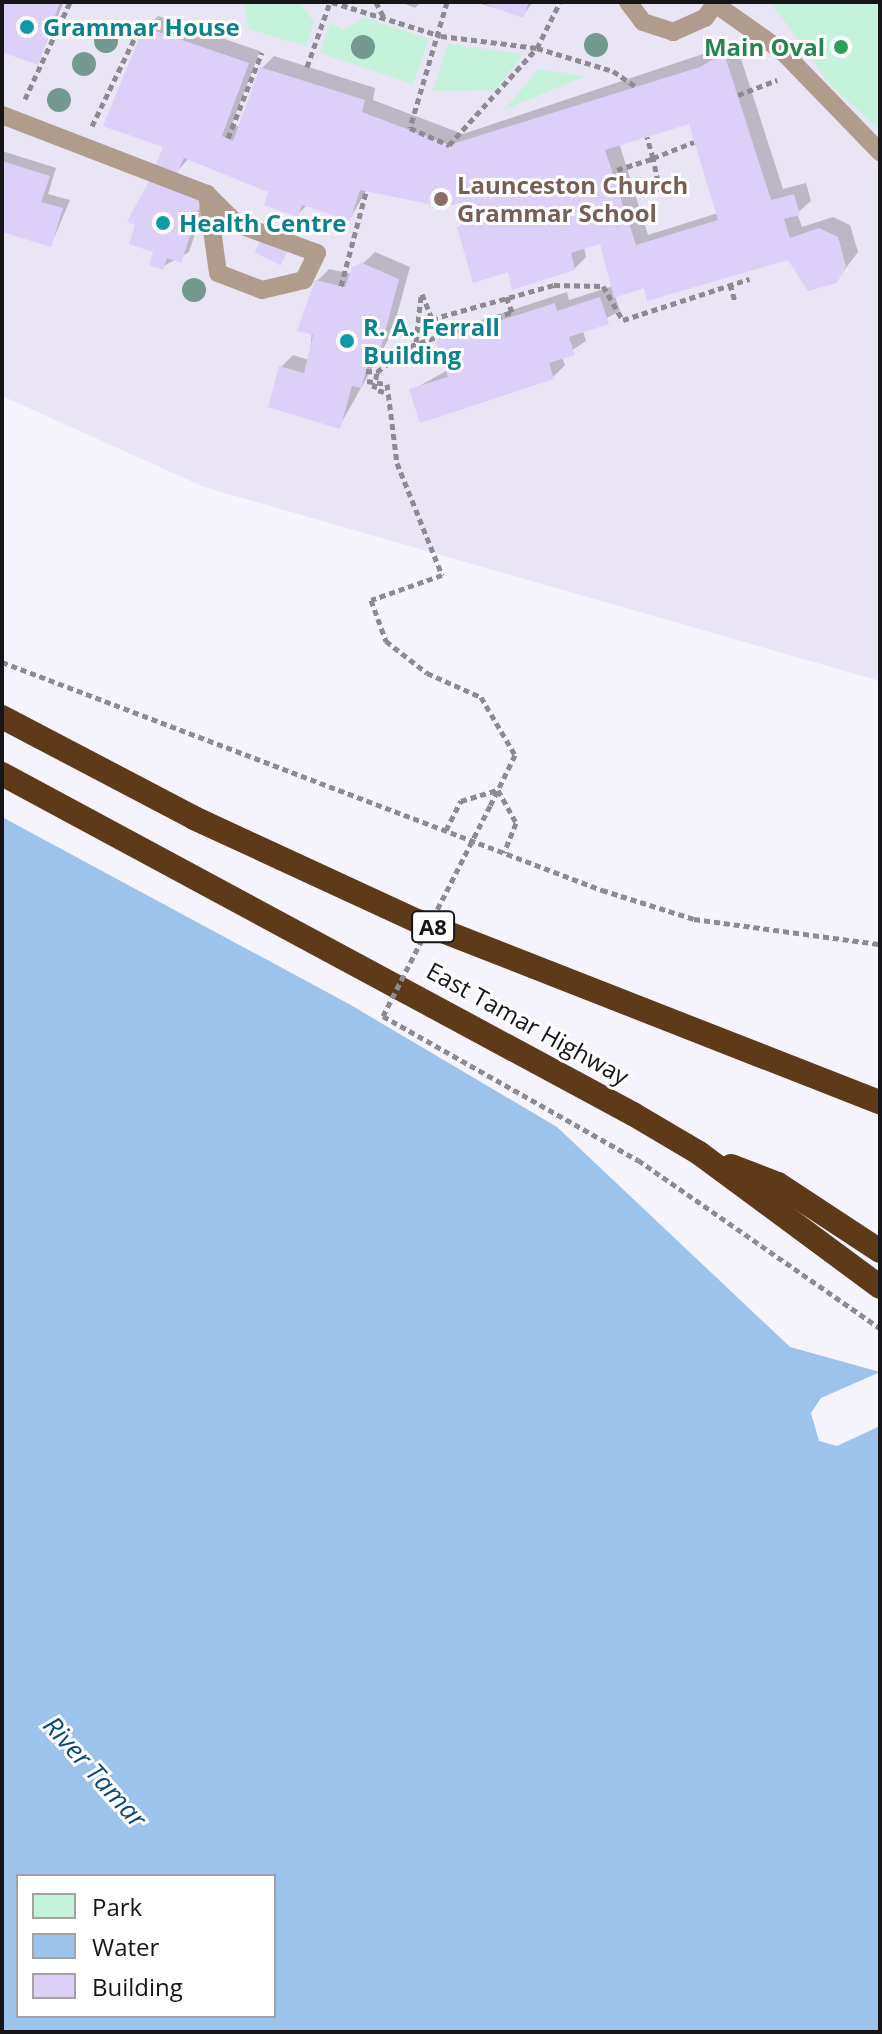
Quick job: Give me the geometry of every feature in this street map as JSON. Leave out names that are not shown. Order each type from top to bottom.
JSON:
[{"type":"highway","name":"A8","points":[[2,717],[194,818],[417,921],[880,1102]]},
{"type":"highway","name":"East Tamar Highway","points":[[2,774],[383,975],[699,1153],[880,1287]]},
{"type":"highway","points":[[699,1153],[778,1184],[880,1251]]},
{"type":"lane","points":[[628,2],[643,22],[673,32],[705,18],[716,3],[794,69],[880,152]]},
{"type":"lane","points":[[9,118],[83,149],[207,194],[237,224],[317,253],[304,280],[262,290],[218,273],[207,194]]},
{"type":"path","points":[[9,118],[70,2]]},
{"type":"path","points":[[307,67],[331,2],[441,36],[537,48],[613,71],[637,87]]},
{"type":"path","points":[[376,2],[383,16]]},
{"type":"path","points":[[447,2],[441,36],[410,128],[449,145],[537,48],[560,2]]},
{"type":"path","points":[[83,149],[144,19]]},
{"type":"path","points":[[228,138],[262,52]]},
{"type":"path","points":[[738,95],[794,69]]},
{"type":"path","points":[[647,137],[660,191]]},
{"type":"path","points":[[617,170],[694,142]]},
{"type":"path","points":[[341,286],[366,192]]},
{"type":"path","points":[[416,342],[422,294],[432,319],[554,285],[603,286],[623,320],[749,279]]},
{"type":"path","points":[[730,284],[735,301]]},
{"type":"path","points":[[506,296],[512,312],[416,342],[377,372],[375,382],[374,389],[385,392],[397,463],[442,575],[371,600],[386,641],[427,673],[481,697],[515,755],[383,1016],[638,1160],[880,1328]]},
{"type":"path","points":[[410,346],[412,357],[431,348],[433,361],[442,359]]},
{"type":"path","points":[[366,371],[377,372]]},
{"type":"path","points":[[367,381],[375,382]]},
{"type":"path","points":[[2,662],[504,853],[694,919],[880,944]]},
{"type":"path","points":[[446,830],[461,801],[498,790]]},
{"type":"path","points":[[498,790],[516,823],[504,853]]},
{"type":"shaded area","name":"Launceston Church Grammar School","points":[[2,2],[880,2],[880,681],[204,487],[2,396]]},
{"type":"green space","points":[[244,2],[299,2],[314,22],[306,46],[249,29]]},
{"type":"green space","name":"Main Oval","points":[[771,2],[880,2],[880,130],[829,84]]},
{"type":"green space","points":[[364,17],[429,39],[413,84],[320,53],[330,23],[343,30]]},
{"type":"green space","points":[[448,44],[523,54],[496,90],[433,91]]},
{"type":"green space","points":[[539,69],[585,76],[504,110]]},
{"type":"water","name":"River Tamar","points":[[2,817],[349,1004],[557,1127],[790,1347],[880,1372],[821,1398],[811,1413],[819,1441],[837,1446],[880,1426],[880,2032],[2,2032]]},
{"type":"building","name":"Grammar House","points":[[2,2],[60,2],[38,65],[2,52]]},
{"type":"building","points":[[480,2],[529,2],[523,18]]},
{"type":"building","points":[[144,27],[249,63],[222,136],[233,141],[260,67],[365,100],[362,112],[449,145],[700,67],[724,53],[771,200],[794,194],[800,215],[784,219],[790,238],[819,228],[838,237],[846,266],[837,283],[808,291],[788,260],[647,301],[644,288],[614,298],[600,244],[571,253],[575,270],[512,290],[508,272],[473,283],[457,227],[467,223],[460,203],[444,207],[360,190],[350,221],[302,205],[298,217],[264,205],[268,192],[184,158],[176,176],[155,167],[163,147],[103,126]],"holes":[[[689,124],[718,220],[636,245],[605,150]]]},
{"type":"building","points":[[2,161],[50,176],[41,202],[63,208],[51,247],[2,232]]},
{"type":"building","name":"Health Centre","points":[[150,179],[203,196],[181,263],[167,258],[163,270],[149,265],[153,252],[129,244],[135,225],[127,222]]},
{"type":"building","points":[[262,238],[288,251],[281,265],[255,252]]},
{"type":"building","name":"R. A. Ferrall Building","points":[[362,263],[399,279],[381,348],[373,347],[361,388],[352,386],[340,429],[268,407],[279,366],[304,373],[313,335],[297,331],[315,280],[345,287],[352,267]]},
{"type":"building","points":[[600,297],[609,324],[569,337],[575,355],[549,363],[554,379],[420,423],[409,389],[448,377],[436,341],[555,303],[557,311]]},
{"type":"place","name":"Grammar House","points":[[27,27]]},
{"type":"place","name":"Main Oval","points":[[841,47]]},
{"type":"place","name":"Launceston Church Grammar School","points":[[441,199]]},
{"type":"place","name":"Health Centre","points":[[163,223]]},
{"type":"place","name":"R. A. Ferrall Building","points":[[347,341]]}]
